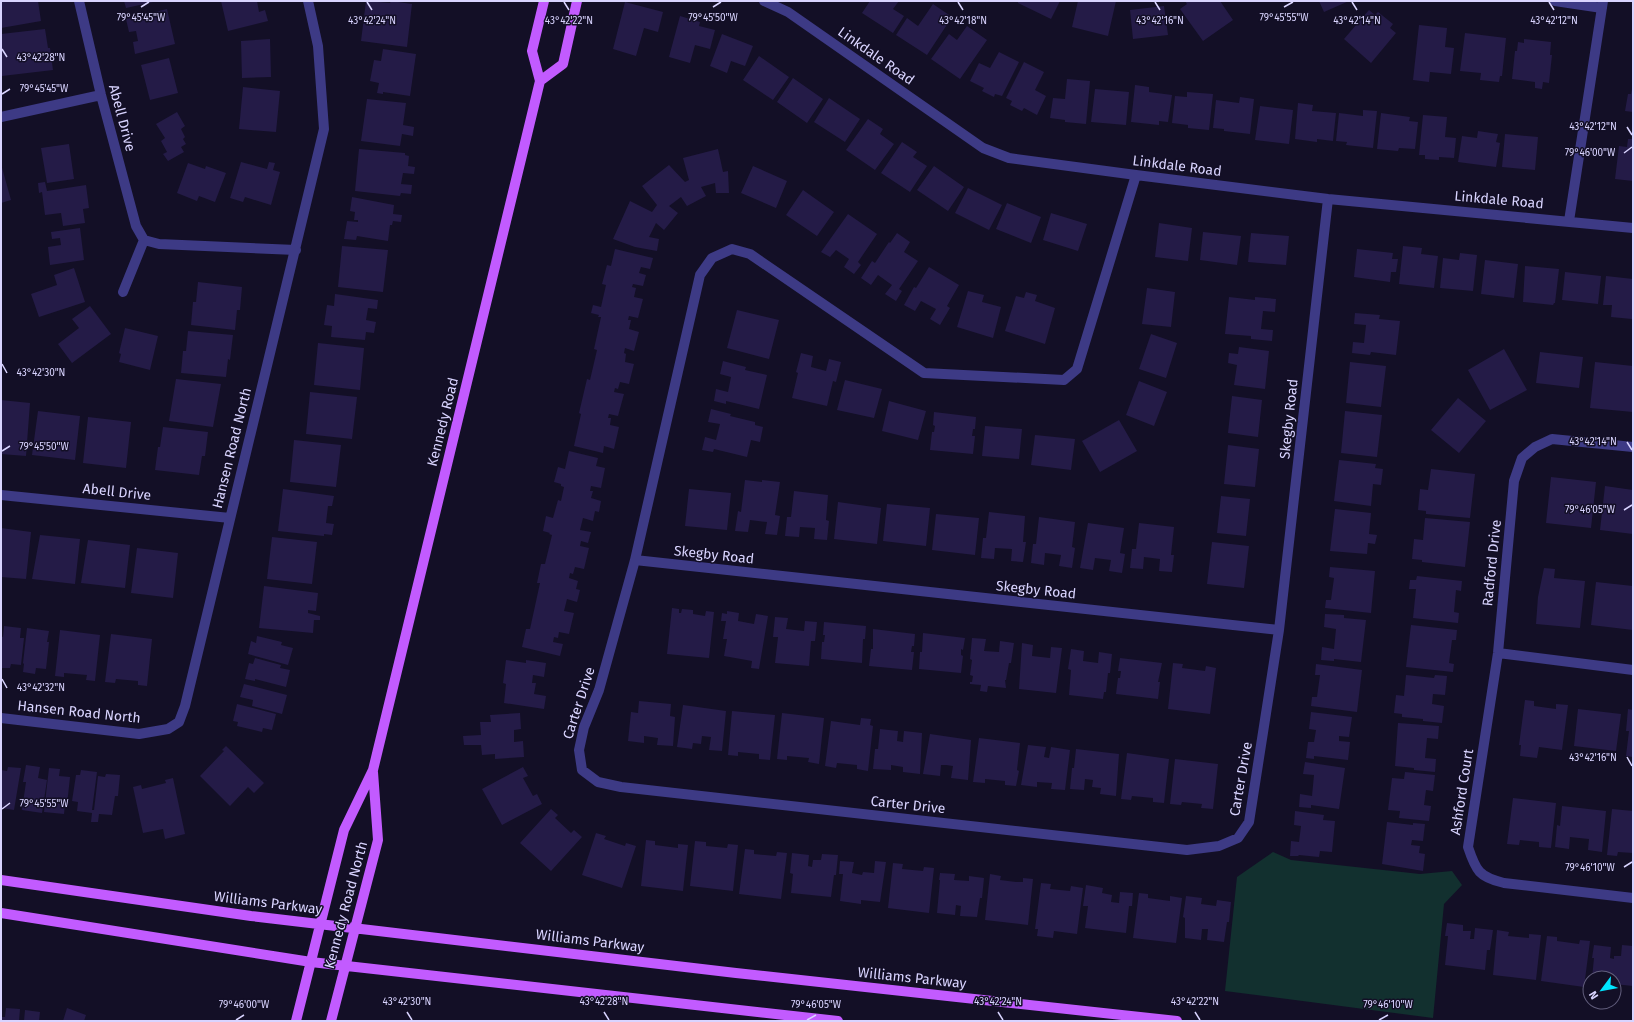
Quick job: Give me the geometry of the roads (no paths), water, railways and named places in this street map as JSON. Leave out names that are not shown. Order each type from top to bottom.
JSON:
[{"type":"main road","name":"Kennedy Road","points":[[373,770],[540,81],[532,51],[544,1]]},
{"type":"main road","points":[[540,81],[563,64],[578,1]]},
{"type":"main road","name":"Kennedy Road North","points":[[296,1021],[344,830],[373,770]]},
{"type":"main road","name":"Kennedy Road North","points":[[331,1021],[378,840],[373,770]]},
{"type":"main road","name":"Williams Parkway","points":[[1,880],[251,916],[744,974],[1177,1021]]},
{"type":"main road","points":[[1,913],[311,962],[838,1021]]},
{"type":"street","name":"Abell Drive","points":[[79,1],[101,95],[136,226],[144,240]]},
{"type":"street","name":"Hansen Road North","points":[[1,718],[139,734],[168,729],[179,722],[185,706],[324,129],[318,46],[308,1]]},
{"type":"street","name":"Linkdale Road","points":[[764,1],[788,12],[984,148],[1009,158],[1328,199],[1633,228]]},
{"type":"street","points":[[1555,1],[1602,4],[1569,221]]},
{"type":"street","points":[[1,117],[101,95]]},
{"type":"street","points":[[635,560],[700,275],[712,258],[732,249],[750,254],[924,373],[1064,380],[1077,369],[1136,175]]},
{"type":"street","name":"Skegby Road","points":[[635,560],[1279,630],[1328,199]]},
{"type":"street","points":[[123,292],[144,240],[159,244],[296,250]]},
{"type":"street","name":"Radford Drive","points":[[1498,653],[1514,481],[1522,458],[1535,447],[1552,439],[1633,447]]},
{"type":"street","name":"Abell Drive","points":[[1,495],[230,518]]},
{"type":"street","name":"Carter Drive","points":[[635,560],[600,690],[584,727],[579,750],[582,770],[598,782],[621,788],[1187,850],[1219,846],[1238,838],[1249,822],[1279,630]]},
{"type":"street","points":[[1498,653],[1633,670]]},
{"type":"street","name":"Ashford Court","points":[[1498,653],[1468,847],[1475,868],[1489,879],[1504,883],[1633,898]]}]
